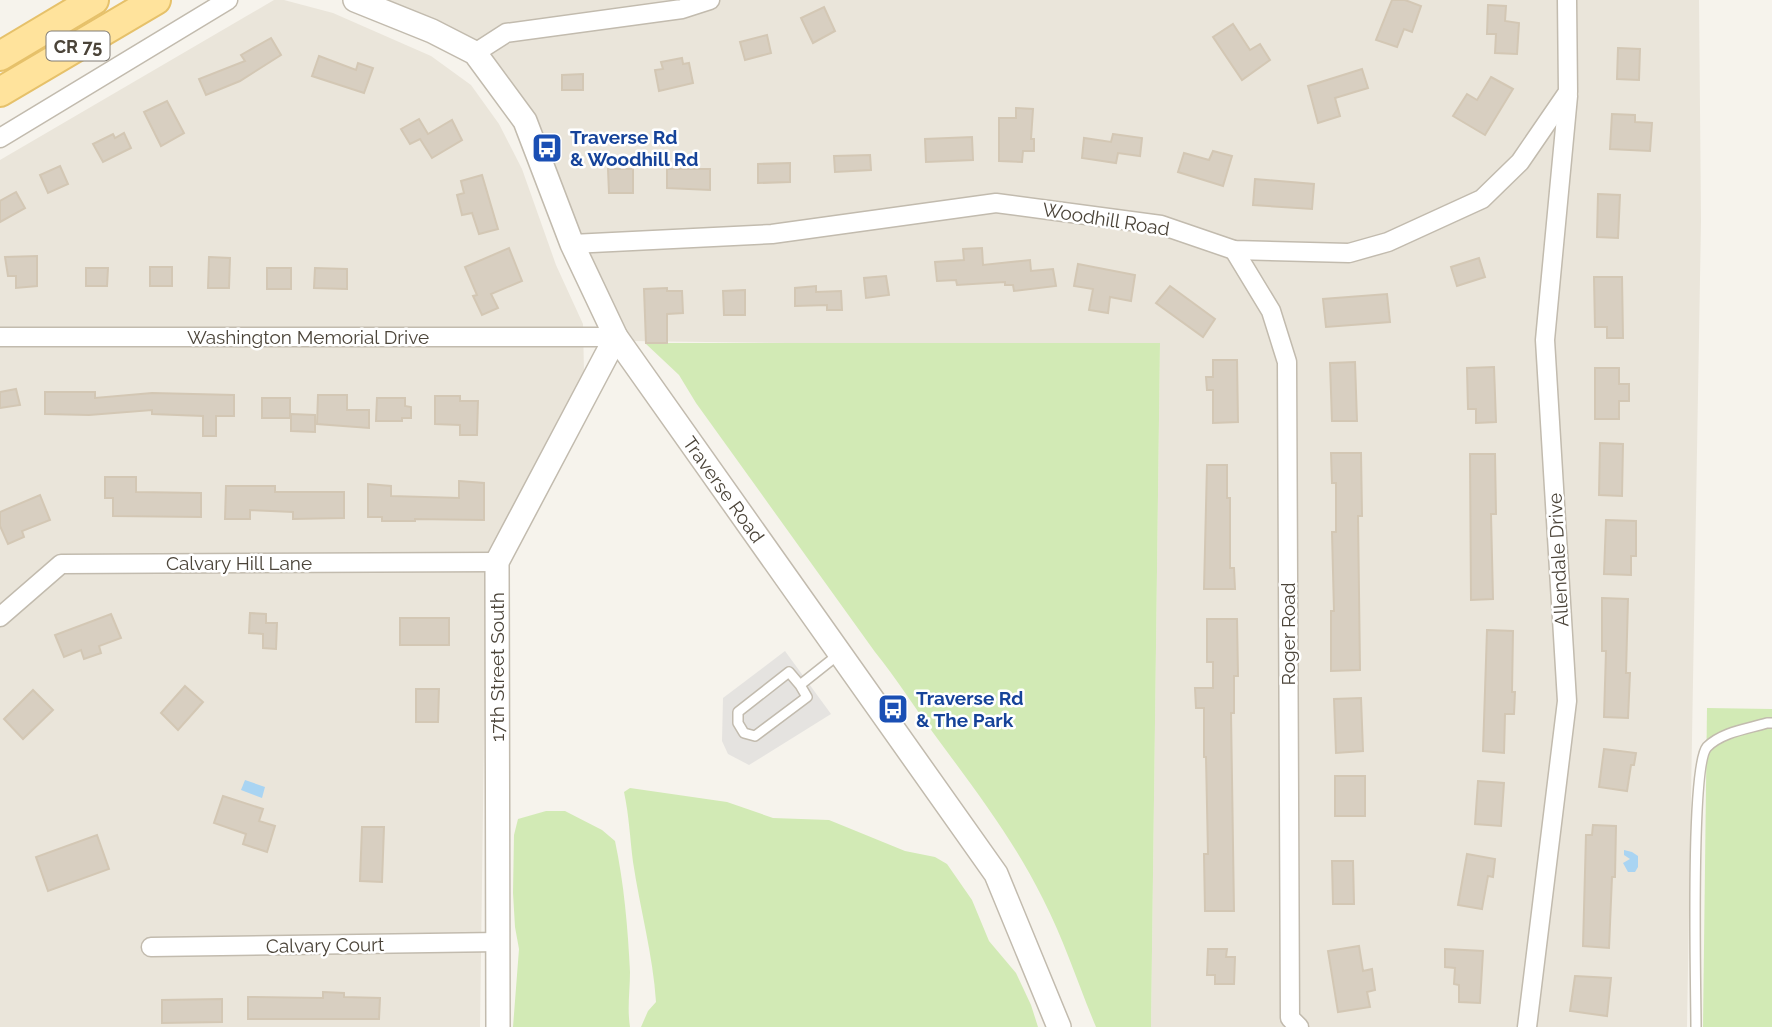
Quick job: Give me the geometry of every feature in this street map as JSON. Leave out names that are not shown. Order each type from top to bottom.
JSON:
[{"type":"main road","name":"CR 75","points":[[0,56],[94,0]]},
{"type":"main road","name":"CR 75","points":[[0,92],[156,0]]},
{"type":"street","points":[[0,138],[228,0]]},
{"type":"street","points":[[475,53],[506,33],[682,9],[710,0]]},
{"type":"street","points":[[1567,0],[1568,92]]},
{"type":"street","name":"Traverse Road","points":[[359,1],[432,31],[475,53],[525,121],[572,244],[616,337],[996,874],[1059,1027]]},
{"type":"street","name":"Woodhill Road","points":[[572,244],[772,234],[996,202],[1161,225],[1234,250],[1349,253],[1388,242],[1482,199],[1520,162],[1568,92]]},
{"type":"street","name":"Allendale Drive","points":[[1527,1027],[1567,701],[1545,340],[1568,92]]},
{"type":"street","name":"Roger Road","points":[[1234,250],[1271,311],[1287,362],[1290,1018],[1299,1027]]},
{"type":"street","name":"Washington Memorial Drive","points":[[0,337],[616,337]]},
{"type":"street","name":"17th Street South","points":[[498,1027],[497,562],[616,337]]},
{"type":"street","name":"Calvary Hill Lane","points":[[0,617],[61,564],[497,562]]},
{"type":"street","name":"Calvary Court","points":[[151,947],[499,943]]},
{"type":"lane","points":[[800,685],[840,653]]},
{"type":"lane","points":[[789,672],[800,685],[807,697],[755,736],[744,733],[738,723],[738,712],[789,672]]},
{"type":"lane","points":[[1696,1027],[1696,802],[1702,757],[1706,748],[1725,735],[1772,723]]},
{"type":"shaded area","points":[[274,0],[284,0],[333,13],[431,56],[471,85],[499,124],[522,169],[556,265],[583,324],[584,373],[492,550],[486,591],[480,1027],[0,1027],[0,160]]},
{"type":"shaded area","points":[[382,0],[1699,0],[1701,221],[1687,1027],[1151,1027],[1160,344],[632,341],[599,278],[532,114],[497,63],[461,35]]},
{"type":"shaded area","points":[[785,651],[831,714],[749,765],[728,754],[722,741],[723,698]]},
{"type":"green space","points":[[645,343],[1160,343],[1151,1027],[1096,1027],[1051,915],[1006,835],[696,403],[679,375]]},
{"type":"green space","points":[[1707,708],[1772,709],[1772,1027],[1703,1027]]},
{"type":"green space","points":[[630,788],[727,802],[773,818],[829,820],[905,851],[935,857],[947,864],[972,900],[989,941],[1016,973],[1038,1027],[641,1027],[648,1011],[656,1002],[624,792]]},
{"type":"green space","points":[[546,811],[565,811],[602,830],[615,841],[627,923],[630,1027],[513,1027],[519,949],[513,893],[514,835],[518,819]]},
{"type":"water","points":[[245,780],[265,787],[262,798],[241,790]]},
{"type":"water","points":[[1624,850],[1638,856],[1635,872],[1628,872],[1623,863],[1630,859],[1624,855]]},
{"type":"building","points":[[1392,0],[1405,0],[1421,6],[1412,32],[1404,29],[1397,47],[1376,40]]},
{"type":"building","points":[[1488,5],[1506,6],[1505,21],[1519,23],[1517,54],[1495,53],[1496,34],[1487,34]]},
{"type":"building","points":[[824,7],[835,31],[813,43],[801,18]]},
{"type":"building","points":[[1233,24],[1250,50],[1260,44],[1270,60],[1242,80],[1213,37]]},
{"type":"building","points":[[767,35],[771,53],[745,60],[740,42]]},
{"type":"building","points":[[271,38],[281,55],[240,81],[206,95],[199,79],[245,61],[241,55]]},
{"type":"building","points":[[1618,48],[1640,49],[1639,80],[1617,79]]},
{"type":"building","points":[[319,56],[356,70],[358,63],[373,68],[364,93],[312,76]]},
{"type":"building","points":[[682,58],[683,64],[689,63],[693,83],[659,91],[655,70],[663,69],[661,62]]},
{"type":"building","points":[[1362,69],[1368,88],[1335,98],[1340,116],[1318,123],[1308,86]]},
{"type":"building","points":[[583,74],[583,90],[562,90],[562,75]]},
{"type":"building","points":[[1491,77],[1513,89],[1485,135],[1453,116],[1467,94],[1477,100]]},
{"type":"building","points":[[167,101],[184,133],[161,146],[144,112]]},
{"type":"building","points":[[1016,108],[1033,109],[1031,139],[1034,139],[1034,151],[1023,151],[1022,162],[999,161],[999,118],[1016,118]]},
{"type":"building","points":[[1612,114],[1635,115],[1635,122],[1652,123],[1650,151],[1610,149]]},
{"type":"building","points":[[419,119],[428,134],[452,120],[462,140],[432,158],[420,139],[410,144],[401,129]]},
{"type":"building","points":[[124,133],[131,148],[103,162],[93,144],[113,134],[115,138]]},
{"type":"building","points":[[1113,134],[1142,138],[1140,156],[1118,153],[1116,163],[1082,158],[1084,138],[1111,142]]},
{"type":"building","points":[[972,137],[973,160],[926,162],[925,139]]},
{"type":"building","points":[[1213,151],[1232,156],[1223,186],[1178,172],[1184,153],[1209,160]]},
{"type":"building","points":[[870,155],[871,170],[835,172],[834,156]]},
{"type":"building","points":[[790,163],[790,182],[758,183],[758,164]]},
{"type":"building","points":[[60,166],[68,184],[48,193],[40,175]]},
{"type":"building","points":[[608,169],[633,169],[633,193],[609,193]]},
{"type":"building","points":[[667,169],[710,169],[710,190],[667,188]]},
{"type":"building","points":[[482,175],[498,229],[479,234],[472,213],[462,215],[457,195],[464,193],[461,181]]},
{"type":"building","points":[[1255,179],[1314,184],[1312,209],[1253,205]]},
{"type":"building","points":[[16,192],[25,208],[0,222],[0,201]]},
{"type":"building","points":[[1598,194],[1620,195],[1618,238],[1597,237]]},
{"type":"building","points":[[509,248],[522,281],[491,294],[498,308],[482,315],[473,296],[477,295],[465,267]]},
{"type":"building","points":[[982,248],[983,265],[1030,260],[1031,271],[1053,269],[1056,286],[1014,291],[1013,285],[1005,285],[1005,282],[957,285],[956,280],[937,281],[935,262],[964,260],[963,249]]},
{"type":"building","points":[[37,256],[37,286],[16,288],[16,276],[8,276],[5,257]]},
{"type":"building","points":[[209,257],[230,258],[229,288],[208,288]]},
{"type":"building","points":[[1479,258],[1485,277],[1457,286],[1451,267]]},
{"type":"building","points":[[1078,264],[1135,275],[1131,301],[1110,297],[1108,313],[1089,310],[1093,289],[1074,286]]},
{"type":"building","points":[[150,267],[172,267],[172,286],[150,286]]},
{"type":"building","points":[[86,268],[108,268],[107,286],[86,286]]},
{"type":"building","points":[[267,268],[291,268],[291,289],[267,289]]},
{"type":"building","points":[[315,268],[347,269],[347,289],[314,288]]},
{"type":"building","points":[[886,276],[889,295],[866,298],[864,278]]},
{"type":"building","points":[[1594,277],[1622,277],[1623,338],[1607,338],[1607,327],[1595,327]]},
{"type":"building","points":[[816,286],[816,292],[841,291],[842,310],[827,310],[827,305],[795,306],[795,288]]},
{"type":"building","points":[[1170,286],[1215,319],[1203,337],[1156,303]]},
{"type":"building","points":[[667,288],[667,291],[682,291],[683,313],[667,314],[667,343],[646,343],[644,289]]},
{"type":"building","points":[[745,290],[745,315],[724,315],[723,291]]},
{"type":"building","points":[[1387,294],[1390,322],[1326,327],[1323,299]]},
{"type":"building","points":[[1213,360],[1237,360],[1238,422],[1213,423],[1213,390],[1207,390],[1206,377],[1213,377]]},
{"type":"building","points":[[1355,362],[1357,421],[1332,421],[1330,363]]},
{"type":"building","points":[[1494,367],[1496,422],[1476,423],[1476,409],[1468,409],[1467,368]]},
{"type":"building","points":[[1595,368],[1619,368],[1619,384],[1629,384],[1629,401],[1619,401],[1619,419],[1595,419]]},
{"type":"building","points":[[16,389],[20,405],[0,408],[0,392]]},
{"type":"building","points":[[45,392],[95,392],[95,398],[152,393],[234,395],[234,416],[216,416],[216,436],[203,436],[203,416],[152,414],[152,410],[89,415],[45,414]]},
{"type":"building","points":[[318,395],[347,395],[347,410],[369,410],[369,428],[317,424]]},
{"type":"building","points":[[435,396],[460,396],[460,401],[478,401],[477,435],[460,435],[460,425],[435,424]]},
{"type":"building","points":[[262,398],[290,398],[290,418],[262,418]]},
{"type":"building","points":[[377,398],[405,398],[405,406],[411,407],[411,418],[402,418],[402,421],[376,421]]},
{"type":"building","points":[[291,414],[315,415],[315,432],[291,431]]},
{"type":"building","points":[[1600,443],[1623,444],[1622,496],[1599,495]]},
{"type":"building","points":[[1331,453],[1361,453],[1362,516],[1358,516],[1360,670],[1331,671],[1331,611],[1334,611],[1332,532],[1336,532],[1336,483],[1332,483]]},
{"type":"building","points":[[1470,454],[1495,454],[1496,514],[1491,514],[1493,599],[1471,600]]},
{"type":"building","points":[[1207,465],[1227,465],[1230,568],[1234,568],[1235,589],[1204,589]]},
{"type":"building","points":[[105,477],[136,477],[136,492],[201,493],[201,517],[113,516],[113,498],[105,498]]},
{"type":"building","points":[[459,481],[484,483],[484,520],[382,521],[382,517],[368,517],[368,484],[391,486],[391,496],[459,498]]},
{"type":"building","points":[[226,486],[275,486],[275,492],[344,492],[344,518],[293,519],[293,512],[250,510],[250,519],[225,519]]},
{"type":"building","points":[[40,495],[50,520],[22,531],[24,537],[8,544],[0,526],[0,512]]},
{"type":"building","points":[[1606,520],[1636,521],[1636,556],[1631,556],[1631,575],[1604,574]]},
{"type":"building","points":[[1602,598],[1628,599],[1628,718],[1604,717],[1606,651],[1602,651]]},
{"type":"building","points":[[250,613],[266,614],[266,623],[277,623],[276,649],[263,648],[263,634],[249,633]]},
{"type":"building","points":[[111,614],[121,638],[99,646],[101,653],[84,659],[81,650],[64,657],[55,635]]},
{"type":"building","points":[[400,618],[449,618],[449,645],[400,645]]},
{"type":"building","points":[[1207,619],[1237,619],[1238,676],[1234,676],[1234,713],[1231,713],[1234,911],[1205,911],[1204,854],[1208,854],[1204,708],[1196,708],[1195,688],[1213,688],[1213,662],[1207,662]]},
{"type":"building","points":[[1487,630],[1513,631],[1514,714],[1505,714],[1504,753],[1483,751]]},
{"type":"building","points":[[185,686],[203,702],[178,730],[161,713]]},
{"type":"building","points":[[416,689],[439,689],[438,722],[416,722]]},
{"type":"building","points":[[33,690],[53,710],[23,739],[4,719]]},
{"type":"building","points":[[1361,698],[1363,751],[1336,753],[1334,699]]},
{"type":"building","points":[[1604,749],[1636,753],[1627,791],[1599,787]]},
{"type":"building","points":[[1335,776],[1365,776],[1365,816],[1335,816]]},
{"type":"building","points":[[1478,781],[1504,783],[1501,826],[1475,824]]},
{"type":"building","points":[[223,796],[263,809],[259,821],[275,826],[267,852],[243,844],[246,834],[214,823]]},
{"type":"building","points":[[1593,825],[1616,826],[1609,948],[1583,946],[1586,835],[1592,835]]},
{"type":"building","points":[[362,827],[384,827],[382,882],[360,881]]},
{"type":"building","points":[[97,835],[109,869],[48,891],[36,857]]},
{"type":"building","points":[[1467,854],[1495,859],[1493,877],[1488,876],[1482,909],[1458,905]]},
{"type":"building","points":[[1332,861],[1353,861],[1354,904],[1333,904]]},
{"type":"building","points":[[1359,946],[1363,971],[1372,969],[1375,990],[1367,992],[1370,1007],[1338,1012],[1328,951]]},
{"type":"building","points":[[1208,949],[1227,949],[1226,957],[1235,957],[1234,984],[1215,984],[1215,975],[1207,975]]},
{"type":"building","points":[[1445,949],[1483,951],[1480,1003],[1459,1002],[1459,985],[1454,984],[1455,968],[1445,967]]},
{"type":"building","points":[[1575,976],[1611,978],[1607,1016],[1570,1011]]},
{"type":"building","points":[[323,992],[344,993],[344,997],[380,998],[379,1019],[248,1019],[248,997],[323,998]]},
{"type":"building","points":[[222,999],[222,1022],[162,1023],[162,1000]]},
{"type":"place","name":"Traverse Rd & Woodhill Rd","points":[[547,148]]},
{"type":"place","name":"Traverse Rd & The Park","points":[[893,709]]}]
